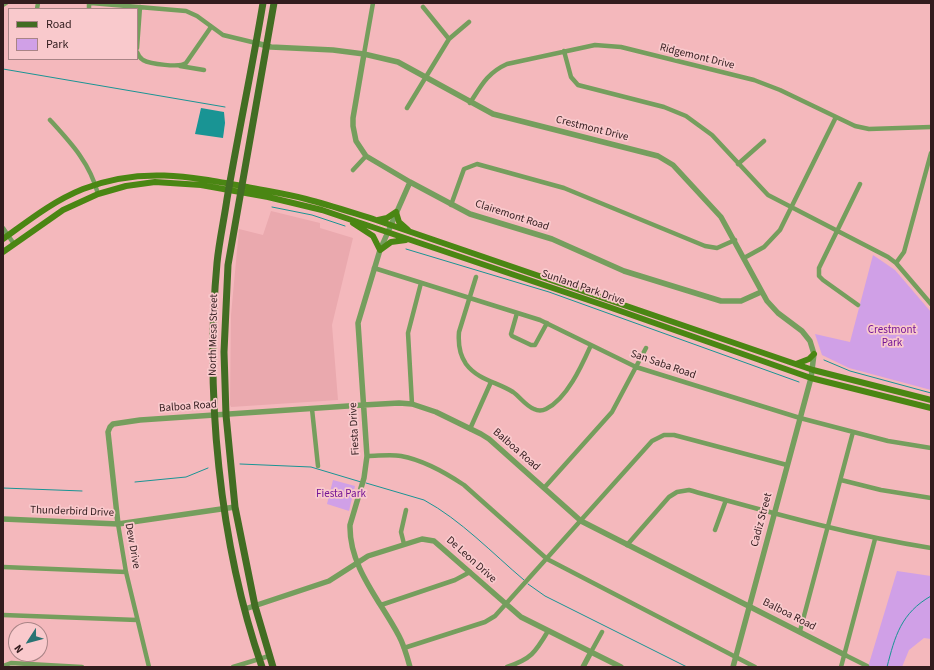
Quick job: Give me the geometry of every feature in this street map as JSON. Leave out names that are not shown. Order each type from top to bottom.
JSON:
[{"type":"main road","name":"North Mesa Street","points":[[262,667],[245,609],[224,509],[215,416],[212,350],[217,262],[229,187],[263,3]]},
{"type":"main road","name":"North Mesa Street","points":[[273,667],[255,606],[235,507],[226,415],[224,352],[228,265],[240,189],[274,3]]},
{"type":"main road","points":[[6,237],[57,202],[95,185],[123,177],[153,174],[181,175],[229,187]]},
{"type":"main road","points":[[3,252],[63,210],[98,194],[126,186],[155,182],[229,187]]},
{"type":"main road","name":"Sunland Park Drive","points":[[229,187],[305,202],[376,220],[813,370],[931,400]]},
{"type":"main road","name":"Sunland Park Drive","points":[[305,202],[346,218],[811,378],[931,408]]},
{"type":"main road","points":[[376,220],[387,218],[396,212],[400,222],[411,232]]},
{"type":"main road","points":[[346,218],[374,236],[380,250],[391,242],[410,240]]},
{"type":"main road","points":[[217,262],[228,265]]},
{"type":"main road","points":[[212,350],[224,352]]},
{"type":"main road","points":[[795,364],[805,362],[814,354]]},
{"type":"street","points":[[90,3],[186,11],[197,16],[223,35],[256,44]]},
{"type":"street","points":[[364,54],[373,3]]},
{"type":"street","points":[[138,34],[140,7]]},
{"type":"street","points":[[423,7],[449,39]]},
{"type":"street","points":[[407,108],[449,39],[469,22]]},
{"type":"street","points":[[180,66],[186,63],[211,27]]},
{"type":"street","name":"Crestmont Drive","points":[[256,44],[364,54],[398,62],[426,76],[470,103],[492,114],[665,159],[680,172],[716,212],[735,240],[761,292],[778,313],[810,341],[814,354],[811,378]]},
{"type":"street","name":"Ridgemont Drive","points":[[470,103],[487,77],[495,69],[507,64],[595,45],[621,47],[754,80],[780,90],[855,126],[869,129],[931,127]]},
{"type":"street","points":[[564,51],[571,77],[578,85],[664,107],[686,116],[712,135],[760,189],[777,201],[876,249],[896,263],[931,304]]},
{"type":"street","points":[[138,54],[145,61],[204,70]]},
{"type":"street","name":"Clairemont Road","points":[[364,54],[353,126],[356,141],[366,156],[451,205],[470,214],[552,239],[624,271],[721,301],[741,301],[761,292]]},
{"type":"street","points":[[744,258],[764,247],[774,238],[791,208],[836,117]]},
{"type":"street","points":[[50,120],[80,154],[98,194]]},
{"type":"street","points":[[738,164],[764,141]]},
{"type":"street","points":[[896,263],[904,252],[931,153]]},
{"type":"street","points":[[353,170],[366,156]]},
{"type":"street","points":[[451,205],[464,169],[477,164],[564,188],[705,246],[717,248],[735,240]]},
{"type":"street","points":[[153,174],[155,182]]},
{"type":"street","points":[[925,174],[931,176]]},
{"type":"street","name":"Fiesta Drive","points":[[410,182],[380,250],[358,323],[367,456],[364,480],[350,525],[350,532],[357,563],[404,648],[410,667]]},
{"type":"street","points":[[858,305],[827,284],[819,276],[819,268],[860,184]]},
{"type":"street","points":[[3,228],[6,237],[14,244]]},
{"type":"street","name":"San Saba Road","points":[[374,268],[547,323],[636,367],[800,418],[888,441],[931,448]]},
{"type":"street","points":[[476,277],[459,332],[460,350],[471,370],[492,382],[511,390],[533,409],[541,411],[547,409],[563,394],[576,378],[591,345]]},
{"type":"street","points":[[412,404],[408,333],[421,283]]},
{"type":"street","points":[[517,313],[511,334],[512,336],[531,345],[536,345],[547,323]]},
{"type":"street","points":[[544,488],[612,412],[646,348]]},
{"type":"street","name":"Cadiz Street","points":[[733,667],[811,378]]},
{"type":"street","points":[[470,428],[492,382]]},
{"type":"street","name":"Balboa Road","points":[[110,427],[120,423],[140,420],[363,405],[399,403],[412,404],[436,412],[489,439],[581,521],[868,666]]},
{"type":"street","points":[[312,409],[318,466]]},
{"type":"street","name":"Dew Drive","points":[[110,427],[108,432],[118,524],[126,572],[149,667]]},
{"type":"street","points":[[800,631],[853,432]]},
{"type":"street","points":[[404,648],[485,622],[495,616],[652,441],[664,434],[674,435],[787,465]]},
{"type":"street","points":[[367,456],[400,455],[411,458],[451,476],[464,485],[547,559],[755,667]]},
{"type":"street","points":[[841,480],[881,490],[931,498]]},
{"type":"street","points":[[627,545],[669,497],[677,492],[689,490],[828,528],[875,539],[931,548]]},
{"type":"street","points":[[715,530],[726,500]]},
{"type":"street","name":"Thunderbird Drive","points":[[3,519],[118,524],[235,507]]},
{"type":"street","points":[[404,544],[401,532],[406,510]]},
{"type":"street","name":"De Leon Drive","points":[[245,609],[329,581],[368,556],[422,539],[434,540],[521,617],[621,667]]},
{"type":"street","points":[[841,667],[875,539]]},
{"type":"street","points":[[3,567],[126,572]]},
{"type":"street","points":[[381,605],[455,580],[470,572]]},
{"type":"street","points":[[3,615],[137,620]]},
{"type":"street","points":[[506,667],[529,658],[536,652],[548,631]]},
{"type":"street","points":[[583,667],[602,632]]},
{"type":"street","points":[[233,667],[269,656]]},
{"type":"street","points":[[3,666],[10,663],[82,667]]},
{"type":"shaded area","points":[[271,211],[320,223],[320,228],[353,238],[332,325],[338,400],[231,407],[230,405],[231,315],[239,229],[263,235]]},
{"type":"green space","name":"Crestmont Park","points":[[873,255],[895,270],[931,312],[931,390],[849,368],[822,355],[815,334],[850,342]]},
{"type":"green space","name":"Fiesta Park","points":[[333,480],[355,486],[349,511],[327,504]]},
{"type":"green space","points":[[897,571],[931,576],[931,639],[924,638],[909,650],[902,667],[868,667]]},
{"type":"water","points":[[201,108],[224,112],[225,123],[223,138],[195,134]]},
{"type":"waterway","points":[[3,69],[225,107]]},
{"type":"waterway","points":[[272,207],[312,215],[345,226]]},
{"type":"waterway","points":[[406,249],[549,292],[799,382]]},
{"type":"waterway","points":[[824,360],[850,371],[931,393]]},
{"type":"waterway","points":[[240,464],[311,467],[361,482]]},
{"type":"waterway","points":[[135,482],[186,477],[208,468]]},
{"type":"waterway","points":[[366,483],[424,500],[438,508],[476,537],[524,580]]},
{"type":"waterway","points":[[3,488],[82,491]]},
{"type":"waterway","points":[[528,584],[545,596],[687,667]]},
{"type":"waterway","points":[[887,667],[893,645],[901,626],[913,610],[931,596]]}]
